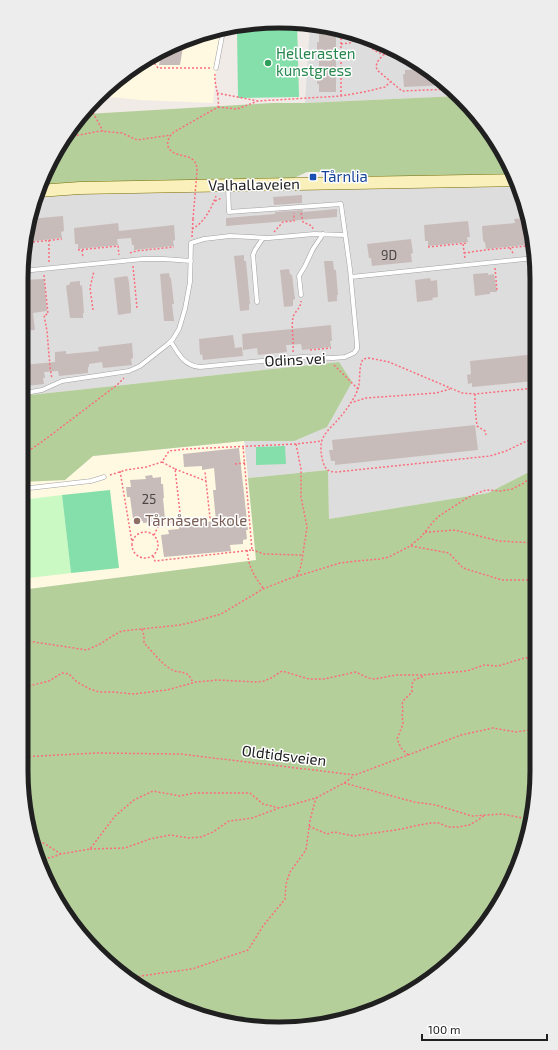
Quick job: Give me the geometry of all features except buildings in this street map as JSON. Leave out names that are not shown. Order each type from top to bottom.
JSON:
[{"type":"street","name":"Valhallaveien","points":[[44,191],[80,188],[225,191],[510,180]]},
{"type":"lane","points":[[216,68],[222,35]]},
{"type":"lane","points":[[225,191],[230,212],[300,207]]},
{"type":"lane","name":"Odins vei","points":[[171,342],[183,360],[192,366],[197,367],[302,357],[338,358],[349,356],[354,353],[358,344],[341,204],[300,207]]},
{"type":"lane","points":[[28,392],[39,391],[67,380],[129,371],[140,366],[171,342],[179,329],[186,309],[190,282],[191,243],[204,238],[230,236],[272,238],[314,234],[345,235]]},
{"type":"lane","points":[[301,296],[299,276],[306,266],[313,249],[323,234]]},
{"type":"lane","points":[[258,302],[253,255],[263,238]]},
{"type":"lane","points":[[29,270],[133,260],[153,259],[190,261]]},
{"type":"lane","points":[[351,277],[529,259]]},
{"type":"lane","points":[[28,488],[91,481],[104,477]]},
{"type":"path","points":[[341,36],[341,96]]},
{"type":"path","points":[[341,44],[350,43],[355,40]]},
{"type":"path","points":[[366,43],[372,49],[384,54],[392,55]]},
{"type":"path","points":[[384,54],[378,61],[376,66],[377,70],[402,91],[443,89]]},
{"type":"path","points":[[154,62],[158,68],[216,68],[215,79],[219,104],[218,107]]},
{"type":"path","points":[[217,94],[258,101],[341,96],[386,87],[390,82]]},
{"type":"path","points":[[225,191],[214,202],[202,222],[192,229],[197,171],[196,166],[194,160],[189,157],[171,151],[167,140],[171,135],[218,107],[237,109],[258,101]]},
{"type":"path","points":[[92,112],[103,131]]},
{"type":"path","points":[[74,136],[103,131],[122,133],[137,140],[171,135]]},
{"type":"path","points":[[214,202],[221,198],[225,191]]},
{"type":"path","points":[[300,207],[302,221],[313,227],[314,234]]},
{"type":"path","points":[[272,238],[274,232],[283,222],[294,221],[293,208]]},
{"type":"path","points":[[33,242],[62,239]]},
{"type":"path","points":[[49,240],[50,268]]},
{"type":"path","points":[[428,247],[468,243]]},
{"type":"path","points":[[463,244],[466,265]]},
{"type":"path","points":[[78,250],[118,246],[122,261]]},
{"type":"path","points":[[464,253],[527,246]]},
{"type":"path","points":[[122,261],[134,252],[174,247]]},
{"type":"path","points":[[82,250],[84,264]]},
{"type":"path","points":[[133,260],[137,308]]},
{"type":"path","points":[[494,262],[498,291]]},
{"type":"path","points":[[93,310],[90,288],[96,263]]},
{"type":"path","points":[[44,269],[48,314],[44,315],[50,368],[55,384]]},
{"type":"path","points":[[293,344],[293,318],[294,314],[301,305],[301,296]]},
{"type":"path","points":[[305,351],[331,348]]},
{"type":"path","points":[[326,358],[358,389]]},
{"type":"path","points":[[530,388],[475,394],[462,393],[389,362],[369,358],[363,359],[360,364],[358,389],[345,411],[325,434],[322,441],[322,457],[324,467],[330,471],[336,472],[486,457],[500,453],[530,439]]},
{"type":"path","points":[[28,451],[117,385],[129,371]]},
{"type":"path","points":[[350,403],[366,398],[436,393],[451,389]]},
{"type":"path","points":[[475,394],[475,408],[478,426],[485,431],[486,435]]},
{"type":"path","points":[[104,477],[120,471],[146,467],[162,462],[169,451],[296,444],[322,441]]},
{"type":"path","points":[[296,444],[301,469],[301,496],[307,527],[301,566],[297,576]]},
{"type":"path","points":[[243,446],[252,550]]},
{"type":"path","points":[[162,462],[175,469],[206,481]]},
{"type":"path","points":[[235,464],[244,463]]},
{"type":"path","points":[[175,469],[181,521]]},
{"type":"path","points":[[120,471],[132,548],[134,552],[137,555],[149,558],[156,554],[159,546],[154,535],[145,532],[137,535],[132,543]]},
{"type":"path","points":[[154,535],[160,523],[210,518],[205,472]]},
{"type":"path","points":[[28,641],[87,650],[100,644],[118,632],[186,624],[221,614],[263,589],[297,576],[340,563],[385,558],[410,546],[421,537],[439,516],[467,498],[486,490],[501,491],[512,489],[530,478]]},
{"type":"path","points":[[425,532],[455,530],[499,541],[530,543]]},
{"type":"path","points":[[410,546],[449,553],[462,568],[502,580],[530,580]]},
{"type":"path","points":[[152,556],[155,561],[247,550],[264,554],[302,554]]},
{"type":"path","points":[[247,550],[251,570],[263,589]]},
{"type":"path","points":[[142,628],[144,643],[169,668],[177,672],[185,672],[191,677],[194,683]]},
{"type":"path","points":[[28,686],[50,681],[62,673],[69,674],[77,682],[90,690],[134,694],[167,690],[194,683],[218,680],[264,681],[272,678],[282,671],[309,679],[324,679],[356,672],[368,678],[375,679],[396,675],[426,675],[467,671],[484,665],[498,666],[519,659],[530,658]]},
{"type":"path","points":[[408,755],[401,748],[397,739],[403,724],[402,714],[404,710],[402,705],[403,701],[412,692],[412,684],[414,680],[426,675]]},
{"type":"path","name":"Oldtidsveien","points":[[28,757],[96,753],[180,754],[355,775],[461,735],[493,728],[516,732],[530,730]]},
{"type":"path","points":[[43,857],[50,858],[60,854],[90,849],[125,848],[150,839],[170,835],[189,838],[201,837],[229,821],[252,818],[316,798],[344,784],[355,775]]},
{"type":"path","points":[[344,784],[414,802],[436,805],[472,816],[502,814],[526,817]]},
{"type":"path","points":[[90,849],[115,816],[134,800],[153,791],[180,796],[194,793],[250,793],[262,804],[280,808]]},
{"type":"path","points":[[137,978],[140,976],[192,969],[248,950],[263,926],[285,899],[286,884],[290,872],[306,850],[309,826],[316,798]]},
{"type":"path","points":[[309,826],[327,834],[334,832],[354,836],[431,823],[438,823],[448,827],[458,827],[469,825],[485,815]]},
{"type":"path","points":[[38,840],[60,854]]},
{"type":"shaded area","points":[[310,30],[360,41],[390,54],[418,70],[450,96],[305,103]]},
{"type":"shaded area","points":[[220,36],[213,103],[141,100],[107,97],[140,70],[168,54],[198,41]]},
{"type":"shaded area","points":[[510,180],[517,198],[528,246],[530,279],[530,472],[488,493],[329,519],[328,470],[248,478],[244,441],[294,441],[339,362],[28,395],[28,279],[30,246],[41,198],[46,186]]},
{"type":"shaded area","name":"Tårnåsen skole","points":[[244,441],[257,560],[28,589],[28,482],[65,480],[93,456]]},
{"type":"green space","name":"Hellerasten kunstgress","points":[[279,28],[297,29],[299,97],[238,98],[237,32]]},
{"type":"green space","points":[[450,96],[478,126],[488,140],[507,175],[343,177],[333,172],[307,172],[294,178],[264,180],[46,186],[62,153],[90,114],[272,103],[305,103]]},
{"type":"green space","points":[[339,362],[352,382],[327,427],[294,441],[244,441],[93,456],[65,480],[28,482],[28,395]]},
{"type":"green space","points":[[285,446],[286,464],[256,465],[256,447]]},
{"type":"green space","points":[[328,470],[329,519],[488,493],[530,472],[530,771],[528,804],[517,852],[504,882],[478,924],[444,960],[418,980],[390,996],[360,1009],[312,1020],[279,1022],[246,1020],[198,1009],[153,988],[126,970],[90,936],[80,924],[54,882],[41,852],[30,804],[28,771],[28,589],[256,560],[248,478]]},
{"type":"green space","points":[[110,490],[119,568],[71,573],[62,495]]},
{"type":"green space","points":[[62,495],[71,573],[28,578],[28,499]]},
{"type":"place","name":"Hellerasten kunstgress","points":[[268,63]]},
{"type":"place","name":"Tårnlia","points":[[313,177]]},
{"type":"place","name":"Tårnåsen skole","points":[[137,521]]}]
